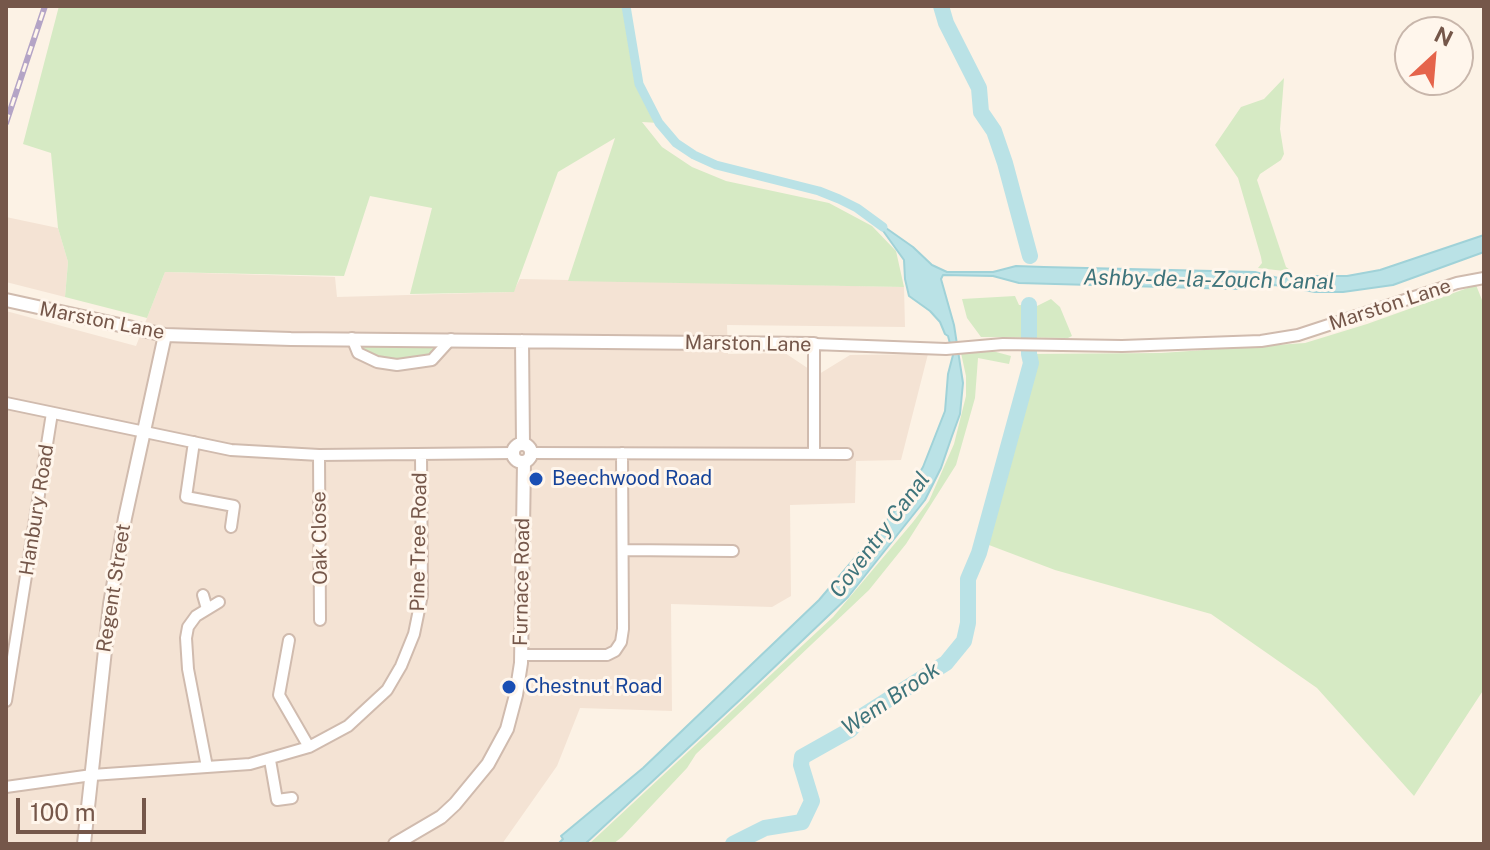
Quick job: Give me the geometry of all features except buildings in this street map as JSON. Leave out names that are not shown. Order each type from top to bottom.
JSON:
[{"type":"street","name":"Marston Lane","points":[[6,300],[165,335],[814,344],[946,349],[1022,344],[1122,346],[1261,341],[1298,335],[1457,283],[1484,278]]},
{"type":"street","name":"Regent Street","points":[[84,844],[110,604],[165,335]]},
{"type":"street","points":[[352,338],[358,353],[377,362],[397,365],[432,360],[451,339]]},
{"type":"street","name":"Furnace Road","points":[[395,844],[441,817],[488,764],[507,729],[516,695],[522,655],[522,341]]},
{"type":"street","points":[[814,344],[814,454]]},
{"type":"street","points":[[6,403],[231,450],[319,455],[847,454]]},
{"type":"street","name":"Hanbury Road","points":[[6,701],[52,413]]},
{"type":"street","points":[[194,442],[186,497],[234,506],[231,527]]},
{"type":"street","points":[[522,655],[607,655],[615,651],[621,642],[622,453]]},
{"type":"street","name":"Pine Tree Road","points":[[6,787],[92,775],[270,760],[309,747],[340,732],[368,710],[387,690],[409,649],[422,595],[421,454]]},
{"type":"street","name":"Oak Close","points":[[319,455],[320,620]]},
{"type":"street","points":[[623,550],[733,551]]},
{"type":"street","points":[[203,595],[207,609]]},
{"type":"street","points":[[207,767],[188,669],[186,638],[188,627],[196,616],[219,602]]},
{"type":"street","points":[[289,640],[279,695],[309,747]]},
{"type":"street","points":[[270,760],[277,800],[292,798]]},
{"type":"shaded area","points":[[6,217],[58,228],[68,262],[65,297],[6,282]]},
{"type":"shaded area","points":[[165,272],[335,277],[337,297],[513,292],[520,279],[904,287],[905,327],[727,325],[728,354],[785,353],[809,369],[811,379],[850,355],[928,354],[901,460],[856,461],[855,503],[790,505],[791,596],[772,607],[671,604],[672,711],[580,708],[557,766],[502,844],[6,844],[6,311],[136,346]]},
{"type":"green space","points":[[59,6],[627,6],[639,84],[659,123],[642,122],[662,147],[692,167],[726,181],[829,203],[872,226],[896,251],[904,287],[568,281],[615,138],[558,172],[514,292],[410,294],[432,208],[370,196],[344,276],[165,272],[147,318],[65,297],[68,262],[58,228],[51,153],[23,144]]},
{"type":"green space","points":[[1284,78],[1280,129],[1284,154],[1257,180],[1286,267],[1293,272],[1258,268],[1262,263],[1261,257],[1238,178],[1215,145],[1241,107],[1264,99]]},
{"type":"green space","points":[[1476,285],[1484,305],[1484,689],[1414,796],[1317,688],[1211,614],[1055,570],[981,542],[1026,384],[1031,363],[1029,354],[1161,353],[1305,343]]},
{"type":"green space","points":[[1015,296],[1019,305],[1037,306],[1051,299],[1060,307],[1072,336],[981,337],[967,318],[962,299]]},
{"type":"green space","points":[[359,342],[443,343],[436,353],[410,359],[378,357],[361,350]]},
{"type":"green space","points":[[965,349],[985,349],[1011,356],[1009,364],[978,358],[975,398],[956,465],[906,544],[869,590],[696,754],[687,768],[622,837],[613,844],[589,844],[833,617],[929,501],[954,444],[966,396],[961,353]]},
{"type":"water","name":"Ashby-de-la-Zouch Canal","points":[[876,221],[913,247],[932,265],[947,272],[993,272],[1016,266],[1255,272],[1282,279],[1347,276],[1380,270],[1484,235],[1484,252],[1393,285],[1343,292],[1315,292],[1275,285],[1237,289],[1019,283],[993,276],[943,275],[941,279],[954,325],[963,383],[960,414],[941,468],[925,500],[848,597],[742,698],[585,844],[558,844],[563,839],[561,836],[643,768],[819,600],[899,506],[923,467],[945,411],[953,355],[940,322],[909,296],[904,260]]},
{"type":"waterway","name":"Coventry Canal","points":[[626,6],[639,84],[659,123],[676,143],[716,165],[839,199],[883,227]]},
{"type":"waterway","name":"Wem Brook","points":[[941,6],[946,23],[979,88],[981,112],[994,131],[1005,163],[1030,256]]},
{"type":"waterway","name":"Wem Brook","points":[[733,844],[765,828],[802,822],[812,801],[801,765],[802,757],[850,730],[864,715],[946,663],[964,641],[968,623],[968,579],[979,553],[1031,363],[1029,305]]},
{"type":"railway","points":[[6,123],[45,6]]},
{"type":"place","name":"Beechwood Road","points":[[536,479]]},
{"type":"place","name":"Chestnut Road","points":[[509,687]]}]
